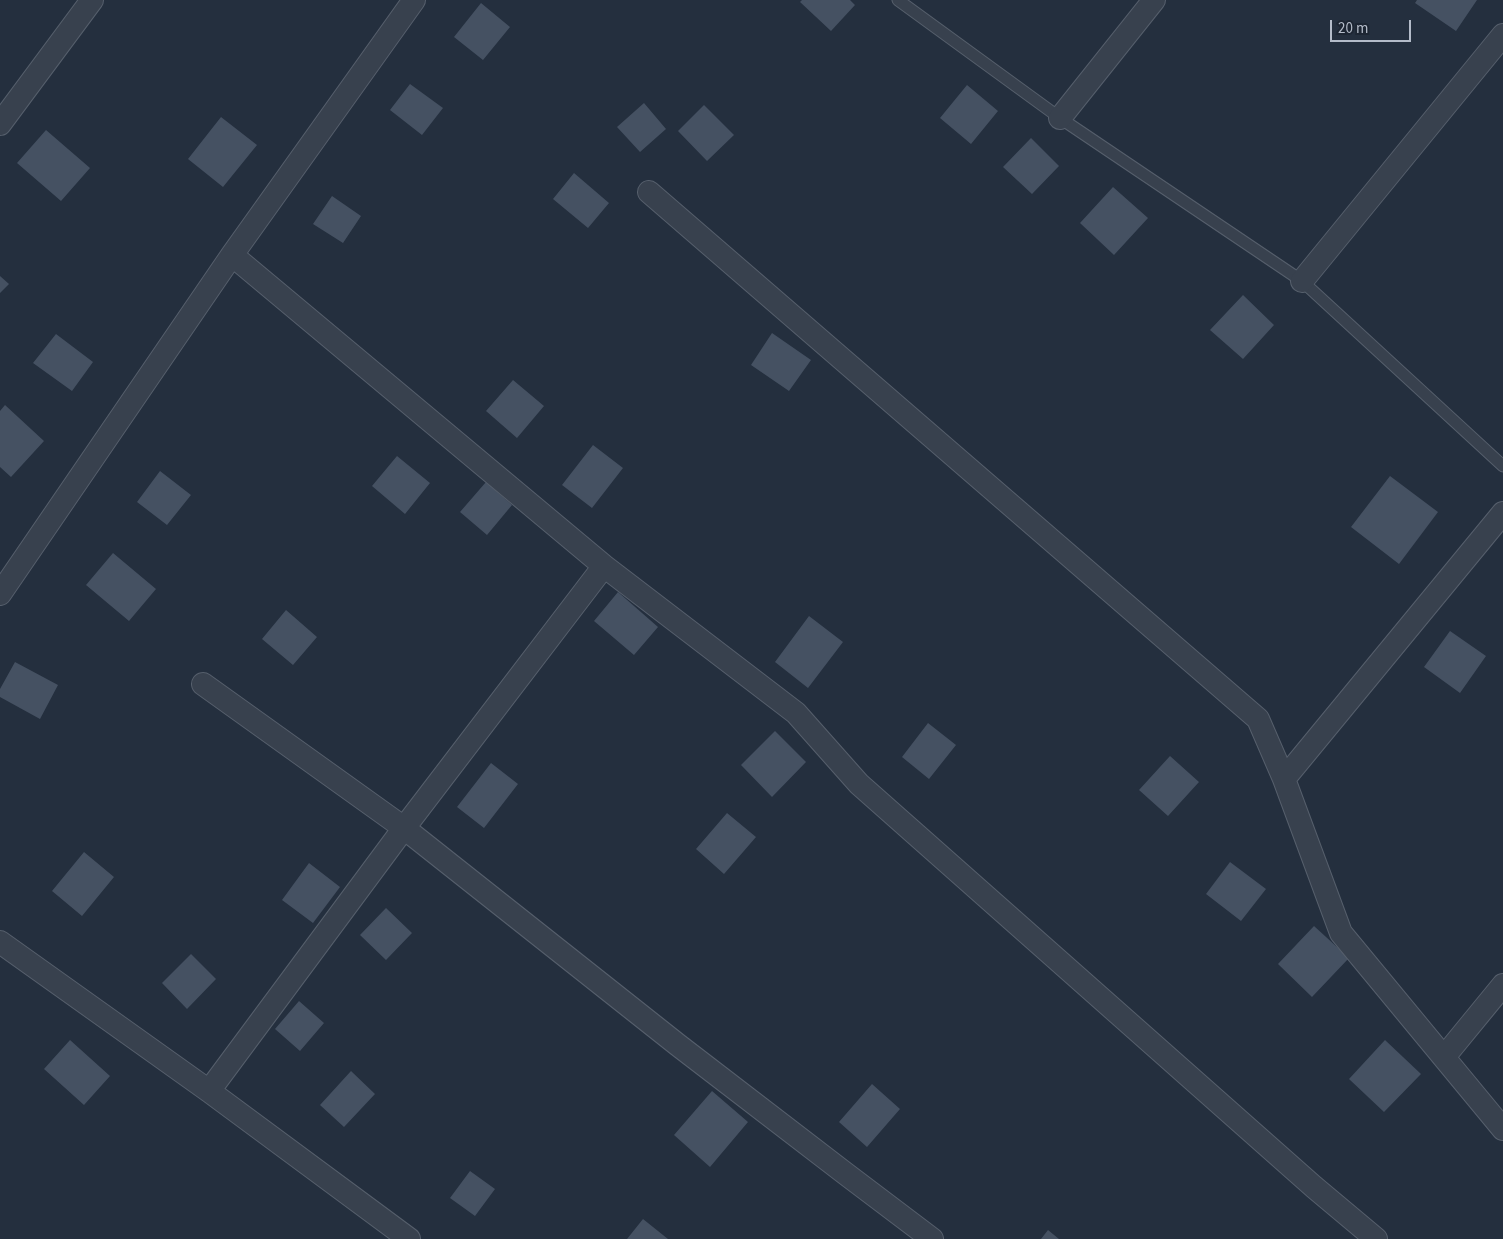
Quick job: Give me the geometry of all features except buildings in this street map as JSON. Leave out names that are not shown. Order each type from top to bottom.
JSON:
[{"type":"street","points":[[0,124],[92,0]]},
{"type":"street","points":[[0,594],[232,255],[414,0]]},
{"type":"street","points":[[1060,118],[1154,0]]},
{"type":"street","points":[[1302,281],[1503,34]]},
{"type":"street","points":[[649,192],[1258,719],[1284,779],[1341,933],[1503,1129]]},
{"type":"street","points":[[232,255],[604,566],[796,712],[859,784],[1299,1174],[1376,1239]]},
{"type":"street","points":[[1284,779],[1503,513]]},
{"type":"street","points":[[209,1091],[404,828],[604,566]]},
{"type":"street","points":[[203,684],[404,828],[678,1045],[932,1239]]},
{"type":"street","points":[[0,942],[209,1091],[409,1239]]},
{"type":"street","points":[[1444,1058],[1503,986]]},
{"type":"lane","points":[[898,0],[1060,118],[1302,281],[1503,466]]}]
